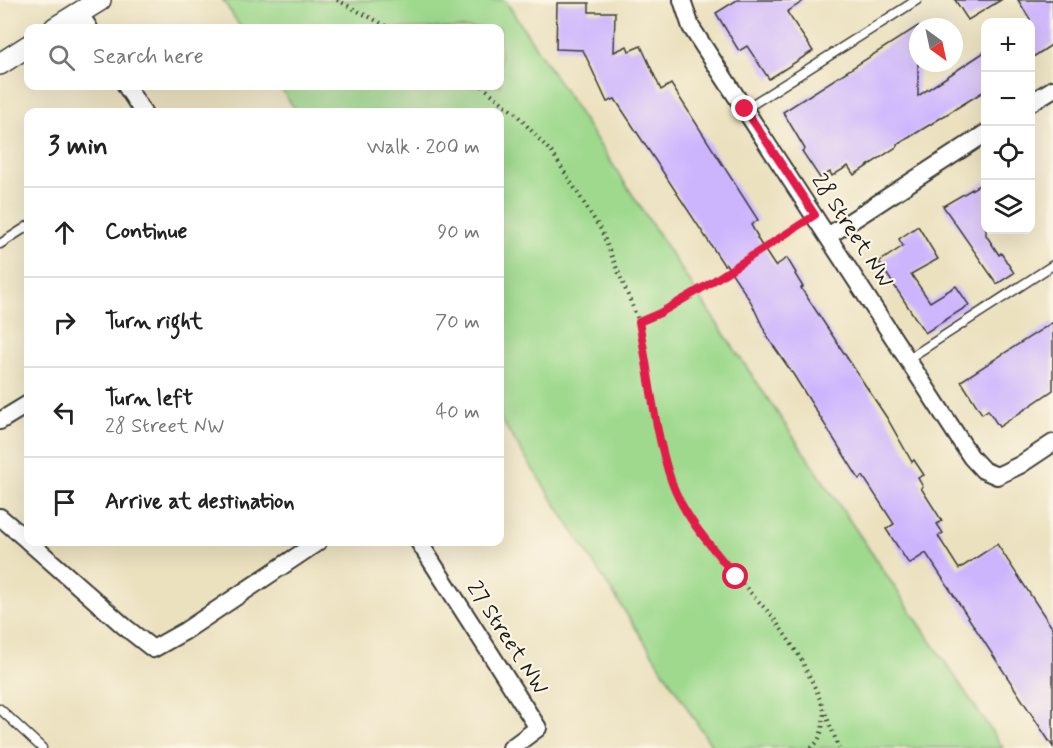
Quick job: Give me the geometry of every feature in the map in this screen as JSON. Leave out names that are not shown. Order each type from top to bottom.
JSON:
[{"type":"street","points":[[84,21],[100,0]]},
{"type":"street","name":"28 Street NW","points":[[682,0],[691,27],[970,457],[983,470],[997,476],[1020,465],[1053,443]]},
{"type":"street","points":[[0,64],[24,49]]},
{"type":"street","points":[[1035,100],[1053,89]]},
{"type":"street","points":[[129,90],[140,108]]},
{"type":"street","points":[[828,236],[981,136]]},
{"type":"street","points":[[0,422],[24,407]]},
{"type":"street","points":[[0,517],[24,537]]},
{"type":"street","points":[[35,546],[153,649],[185,631],[312,546]]},
{"type":"street","name":"27 Street NW","points":[[422,546],[538,728],[511,748]]},
{"type":"lane","points":[[745,109],[917,0]]},
{"type":"lane","points":[[0,244],[24,228]]},
{"type":"lane","points":[[908,359],[1053,265]]},
{"type":"lane","points":[[0,710],[42,748]]},
{"type":"path","points":[[337,0],[382,24]]},
{"type":"path","points":[[487,90],[516,114],[553,154],[586,204],[609,246],[639,322],[661,442],[672,484],[690,519],[736,577],[772,617],[800,657],[839,748]]},
{"type":"path","points":[[639,322],[660,313],[704,287],[815,215]]},
{"type":"path","points":[[813,748],[821,734],[824,709]]},
{"type":"path","points":[[813,748],[820,748]]},
{"type":"green space","points":[[223,0],[505,0],[704,304],[1003,748],[713,748],[504,424],[504,108],[294,108],[282,90],[504,90],[504,24],[238,24]]},
{"type":"building","points":[[737,0],[805,0],[787,12],[813,51],[769,79],[747,46],[739,51],[716,13]]},
{"type":"building","points":[[955,0],[1001,0],[968,20]]},
{"type":"building","points":[[1018,0],[1053,0],[1053,44],[1035,56],[1035,18],[1029,18]]},
{"type":"building","points":[[557,3],[589,3],[589,12],[615,12],[614,52],[627,46],[629,51],[641,46],[661,90],[671,84],[758,220],[751,225],[775,266],[787,258],[803,287],[801,288],[887,418],[912,462],[914,460],[924,475],[918,478],[923,487],[921,488],[942,521],[937,524],[943,533],[938,536],[959,569],[997,544],[1053,629],[1053,747],[926,553],[909,564],[886,529],[894,524],[863,476],[859,479],[768,338],[751,302],[726,264],[724,265],[615,99],[607,102],[583,50],[556,49]]},
{"type":"building","points":[[909,32],[909,72],[918,72],[918,96],[954,72],[963,72],[963,66],[981,54],[981,93],[897,145],[854,175],[848,166],[832,176],[830,172],[820,178],[802,151],[805,149],[783,112]]},
{"type":"building","points":[[981,184],[981,234],[986,234],[1014,273],[997,284],[943,206]]},
{"type":"building","points":[[918,226],[938,259],[911,274],[930,302],[956,286],[969,305],[925,333],[879,262],[903,246],[899,239]]},
{"type":"building","points":[[1053,322],[1053,390],[999,427],[988,410],[982,414],[961,381]]},
{"type":"route","points":[[736,577],[690,519],[672,484],[661,442],[639,322],[660,313],[704,287],[815,215],[745,109]]}]
